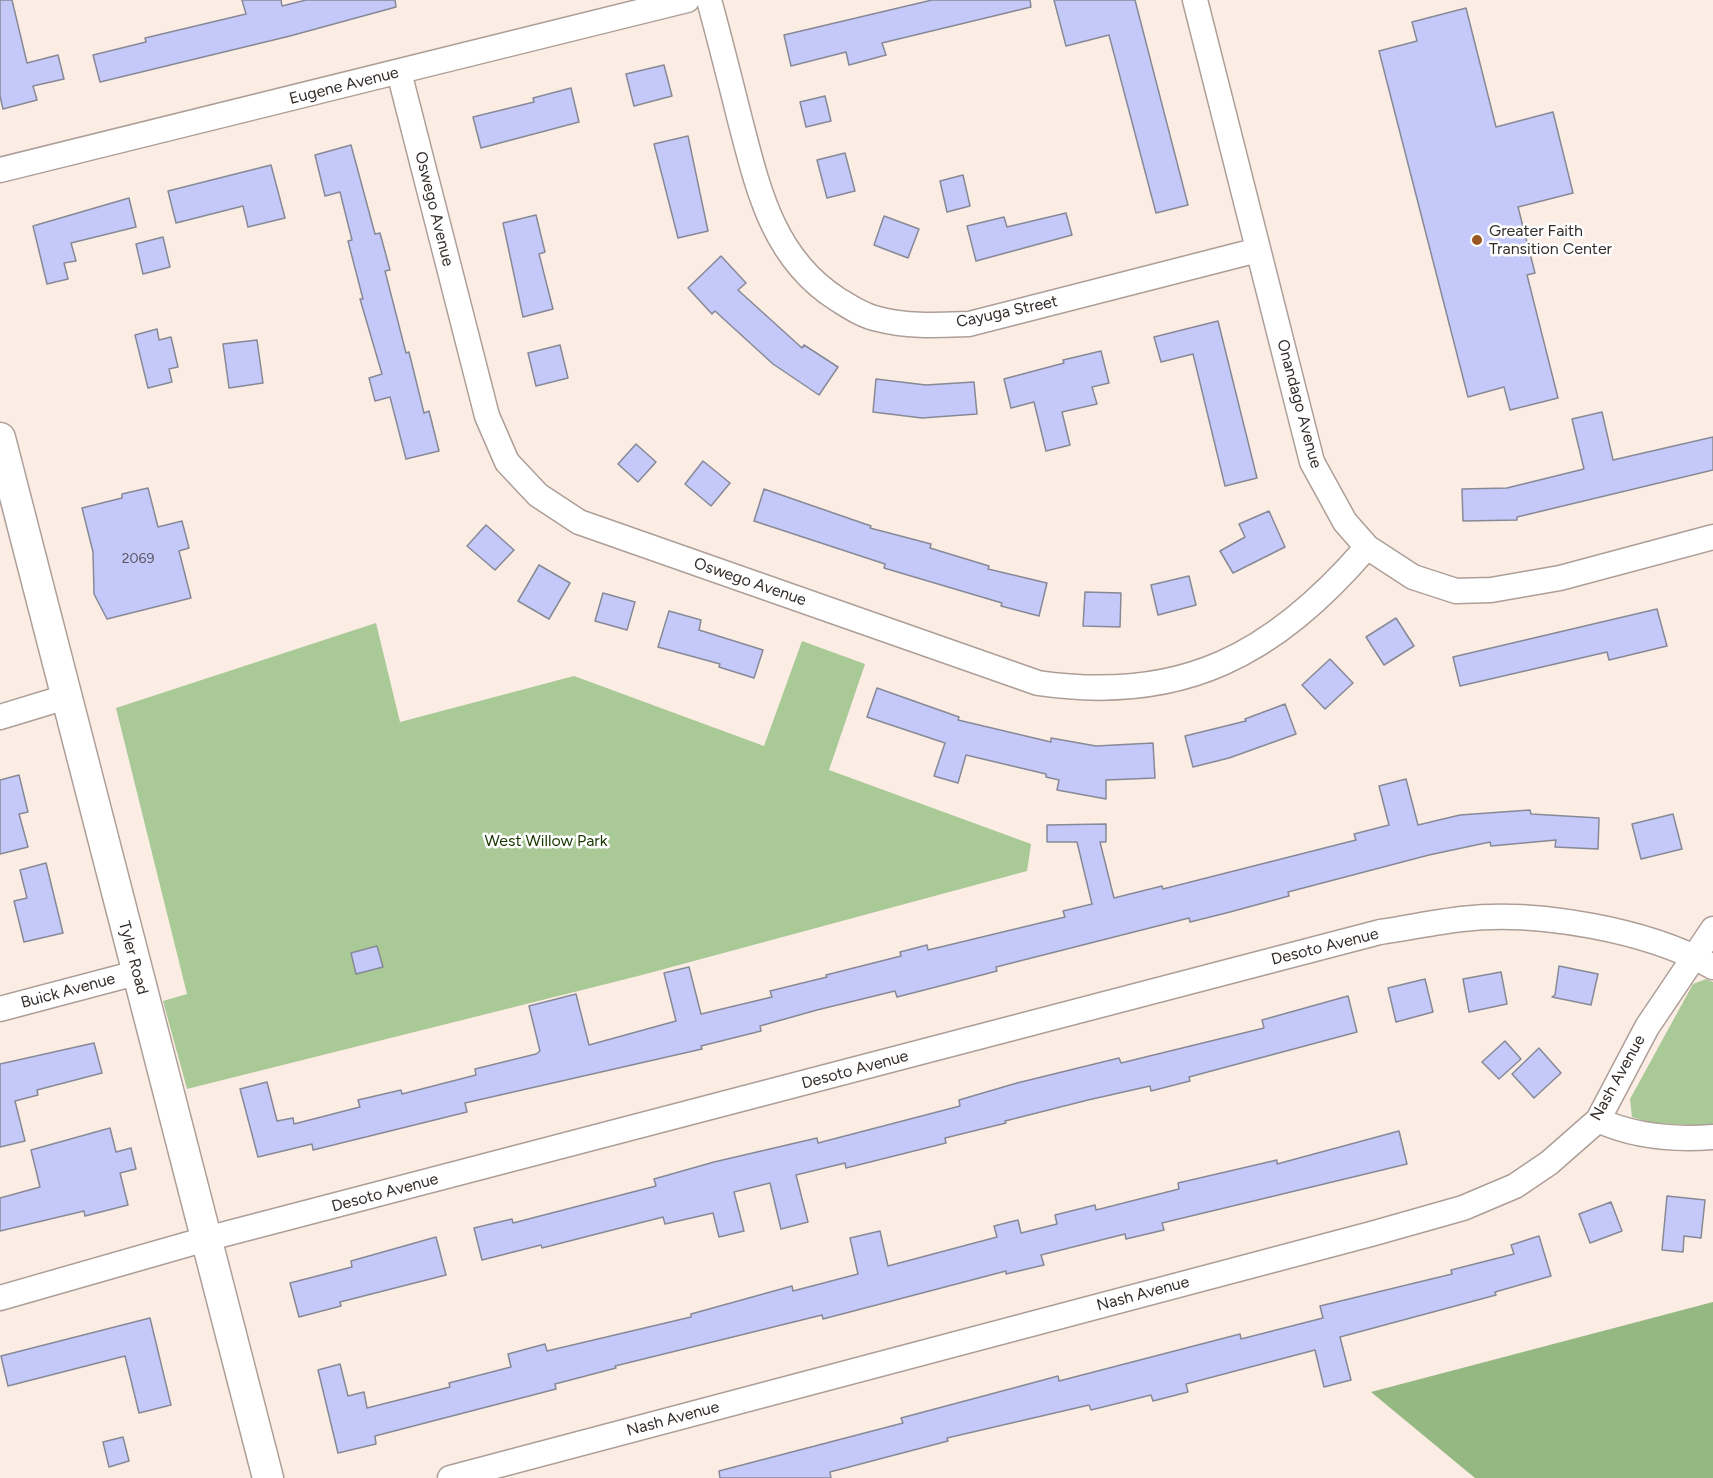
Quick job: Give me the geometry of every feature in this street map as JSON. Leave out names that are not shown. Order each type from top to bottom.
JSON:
[{"type":"street","name":"Eugene Avenue","points":[[0,170],[687,0]]},
{"type":"street","name":"Cayuga Street","points":[[710,0],[758,188],[771,224],[792,258],[810,279],[854,309],[878,319],[923,326],[969,324],[1258,250]]},
{"type":"street","name":"Onandago Avenue","points":[[1195,0],[1312,462],[1345,522],[1367,547],[1413,577],[1456,591],[1491,590],[1560,578],[1713,537]]},
{"type":"street","name":"Oswego Avenue","points":[[399,72],[487,416],[507,462],[538,495],[579,522],[1038,683],[1079,689],[1166,682],[1190,676],[1242,656],[1268,640],[1315,604],[1367,547]]},
{"type":"street","name":"Tyler Road","points":[[0,438],[136,973],[268,1478]]},
{"type":"street","points":[[0,717],[66,697]]},
{"type":"street","name":"Desoto Avenue","points":[[0,1298],[206,1239],[1380,932],[1464,918],[1538,918],[1662,942],[1703,961]]},
{"type":"street","name":"Nash Avenue","points":[[450,1478],[1462,1208],[1515,1186],[1549,1163],[1598,1120],[1647,1027],[1703,961],[1713,929]]},
{"type":"street","name":"Buick Avenue","points":[[0,1009],[136,973]]},
{"type":"street","points":[[1598,1120],[1622,1131],[1676,1139],[1713,1137]]},
{"type":"green space","name":"West Willow Park","points":[[376,623],[400,722],[574,676],[764,746],[802,641],[865,664],[829,770],[1031,844],[1027,871],[642,975],[187,1089],[163,1001],[187,994],[116,708]]},
{"type":"green space","points":[[1706,979],[1713,982],[1713,1126],[1652,1123],[1632,1117],[1630,1099],[1693,984]]},
{"type":"green space","points":[[1713,1302],[1713,1478],[1475,1478],[1371,1392]]},
{"type":"building","points":[[0,0],[12,0],[27,63],[58,55],[64,79],[33,86],[37,100],[3,109],[0,96]]},
{"type":"building","points":[[242,0],[281,0],[282,6],[306,0],[395,0],[396,7],[290,36],[100,82],[93,55],[146,42],[145,38],[246,14]]},
{"type":"building","points":[[932,0],[1030,0],[1031,7],[882,43],[886,55],[849,65],[846,52],[791,66],[784,35]]},
{"type":"building","points":[[1054,0],[1135,0],[1188,205],[1156,213],[1109,35],[1066,46]]},
{"type":"building","name":"Greater Faith Transition Center","points":[[1466,8],[1496,127],[1553,112],[1573,193],[1518,207],[1535,273],[1527,275],[1558,398],[1510,410],[1504,387],[1468,397],[1379,51],[1417,41],[1412,22]]},
{"type":"building","points":[[664,65],[672,96],[634,106],[626,74]]},
{"type":"building","points":[[571,88],[579,122],[481,148],[473,117],[534,102],[533,98]]},
{"type":"building","points":[[825,96],[831,121],[806,127],[800,102]]},
{"type":"building","points":[[688,136],[708,231],[678,238],[654,144]]},
{"type":"building","points":[[351,145],[375,234],[380,233],[390,270],[385,271],[406,353],[409,352],[424,413],[429,411],[439,451],[406,459],[390,397],[375,401],[369,378],[382,374],[360,299],[363,299],[348,241],[352,240],[340,192],[325,196],[315,155]]},
{"type":"building","points":[[845,153],[855,191],[827,198],[817,160]]},
{"type":"building","points":[[271,165],[285,218],[248,227],[243,206],[176,223],[168,191]]},
{"type":"building","points":[[963,175],[970,206],[947,212],[940,181]]},
{"type":"building","points":[[129,198],[136,227],[71,243],[76,261],[64,263],[68,279],[47,284],[33,226]]},
{"type":"building","points":[[1066,213],[1072,235],[976,261],[967,226],[1004,217],[1007,227]]},
{"type":"building","points":[[536,215],[545,252],[539,254],[553,309],[523,317],[503,223]]},
{"type":"building","points":[[884,216],[919,229],[908,258],[874,245]]},
{"type":"building","points":[[163,237],[170,267],[143,274],[136,244]]},
{"type":"building","points":[[721,256],[746,283],[738,290],[802,348],[804,345],[838,367],[819,395],[773,364],[715,311],[712,314],[688,288]]},
{"type":"building","points":[[1218,321],[1257,478],[1225,486],[1193,354],[1161,362],[1154,337]]},
{"type":"building","points":[[157,329],[159,340],[171,337],[178,367],[169,369],[172,382],[148,388],[135,335]]},
{"type":"building","points":[[257,340],[263,383],[229,388],[223,344]]},
{"type":"building","points":[[560,345],[568,378],[536,386],[528,353]]},
{"type":"building","points":[[1101,351],[1109,383],[1092,387],[1097,404],[1062,412],[1070,445],[1046,451],[1034,402],[1011,408],[1004,379],[1064,363],[1063,360]]},
{"type":"building","points":[[876,379],[926,385],[974,382],[977,414],[922,418],[873,412]]},
{"type":"building","points":[[1602,412],[1613,460],[1713,437],[1713,470],[1517,517],[1517,520],[1463,521],[1462,489],[1507,488],[1584,469],[1572,419]]},
{"type":"building","points":[[636,444],[656,462],[638,482],[618,464]]},
{"type":"building","points":[[703,461],[730,483],[711,506],[685,484]]},
{"type":"building","points":[[148,488],[158,527],[182,521],[189,548],[179,551],[191,598],[107,619],[94,594],[93,552],[82,508],[122,498],[122,494]]},
{"type":"building","points":[[764,489],[871,526],[870,528],[931,544],[930,548],[989,566],[988,569],[1047,583],[1039,616],[884,568],[885,564],[754,521]]},
{"type":"building","points":[[1269,511],[1285,547],[1233,573],[1220,551],[1245,537],[1239,524]]},
{"type":"building","points":[[486,525],[514,550],[495,570],[467,546]]},
{"type":"building","points":[[539,565],[570,583],[549,619],[518,601]]},
{"type":"building","points":[[1189,576],[1196,605],[1158,615],[1151,585]]},
{"type":"building","points":[[1085,592],[1121,593],[1120,627],[1083,626]]},
{"type":"building","points":[[603,593],[635,602],[627,630],[595,621]]},
{"type":"building","points":[[1657,609],[1667,646],[1609,660],[1607,652],[1460,686],[1453,657]]},
{"type":"building","points":[[669,611],[701,620],[699,630],[763,650],[754,678],[719,667],[720,664],[658,647]]},
{"type":"building","points":[[1396,618],[1414,646],[1384,665],[1366,637]]},
{"type":"building","points":[[1330,659],[1353,683],[1325,709],[1302,685]]},
{"type":"building","points":[[877,688],[959,717],[958,720],[1051,742],[1051,738],[1096,746],[1153,743],[1155,778],[1106,780],[1106,799],[1057,790],[1059,780],[1046,777],[1046,774],[966,755],[958,783],[934,776],[945,743],[867,717]]},
{"type":"building","points":[[1285,704],[1296,734],[1229,758],[1193,767],[1185,736],[1246,721],[1245,719]]},
{"type":"building","points":[[19,775],[28,812],[19,814],[28,847],[0,854],[0,780]]},
{"type":"building","points":[[1406,779],[1418,825],[1460,815],[1530,810],[1531,814],[1599,818],[1598,849],[1555,847],[1556,840],[1491,846],[1490,842],[1429,855],[1288,892],[1289,896],[1230,912],[1190,922],[1189,918],[996,967],[997,971],[897,997],[895,991],[817,1010],[760,1026],[761,1031],[701,1046],[702,1049],[465,1103],[467,1112],[313,1150],[312,1144],[258,1157],[240,1089],[267,1082],[277,1121],[293,1118],[294,1124],[360,1107],[358,1100],[401,1090],[402,1094],[476,1075],[475,1069],[536,1054],[540,1051],[529,1006],[576,994],[589,1045],[676,1021],[664,973],[689,967],[701,1014],[772,997],[770,991],[901,956],[900,952],[927,945],[928,950],[1065,917],[1063,911],[1092,904],[1077,842],[1047,842],[1047,825],[1106,824],[1106,842],[1100,842],[1114,898],[1162,886],[1163,889],[1356,840],[1354,834],[1389,825],[1379,786]]},
{"type":"building","points":[[1673,814],[1682,849],[1641,859],[1632,824]]},
{"type":"building","points":[[46,863],[63,933],[24,942],[14,901],[27,898],[20,870]]},
{"type":"building","points":[[377,946],[383,967],[356,974],[351,953]]},
{"type":"building","points":[[1559,966],[1598,974],[1591,1005],[1552,997],[1555,995]]},
{"type":"building","points":[[1501,972],[1507,1004],[1469,1012],[1463,979]]},
{"type":"building","points":[[1425,979],[1433,1012],[1396,1022],[1388,988]]},
{"type":"building","points":[[1348,996],[1357,1032],[1189,1077],[1190,1081],[1151,1091],[1150,1086],[1088,1100],[945,1138],[946,1143],[846,1168],[845,1163],[796,1175],[808,1222],[781,1229],[770,1183],[734,1192],[744,1231],[719,1237],[713,1213],[665,1224],[663,1217],[542,1248],[541,1245],[482,1260],[474,1228],[512,1219],[513,1223],[656,1186],[654,1179],[714,1162],[817,1138],[818,1143],[960,1106],[959,1100],[1017,1083],[1119,1058],[1121,1063],[1264,1028],[1262,1020]]},
{"type":"building","points":[[1505,1041],[1521,1059],[1499,1079],[1482,1062]]},
{"type":"building","points":[[94,1043],[102,1073],[37,1090],[38,1095],[15,1101],[25,1141],[0,1147],[0,1064]]},
{"type":"building","points":[[1539,1048],[1561,1073],[1534,1098],[1512,1074]]},
{"type":"building","points":[[110,1128],[116,1152],[131,1148],[136,1169],[120,1173],[128,1205],[85,1216],[84,1211],[0,1231],[0,1198],[40,1187],[31,1150]]},
{"type":"building","points":[[1399,1131],[1407,1164],[1162,1223],[1164,1230],[1126,1239],[1125,1234],[1041,1255],[1044,1265],[1006,1274],[1006,1271],[823,1319],[822,1315],[615,1366],[616,1368],[555,1384],[556,1389],[375,1436],[376,1444],[338,1453],[318,1370],[340,1364],[348,1396],[364,1392],[367,1408],[450,1387],[449,1383],[511,1367],[508,1354],[545,1344],[547,1351],[691,1317],[691,1314],[792,1286],[793,1291],[858,1274],[850,1238],[880,1231],[888,1266],[997,1237],[994,1226],[1018,1220],[1021,1233],[1057,1224],[1055,1215],[1095,1205],[1096,1210],[1179,1189],[1178,1183],[1277,1160],[1277,1164]]},
{"type":"building","points":[[1667,1196],[1705,1200],[1701,1238],[1684,1236],[1683,1252],[1662,1250]]},
{"type":"building","points":[[1611,1202],[1622,1231],[1590,1243],[1579,1214]]},
{"type":"building","points":[[1539,1236],[1551,1276],[1495,1292],[1496,1295],[1340,1337],[1351,1380],[1324,1387],[1315,1350],[1186,1384],[1188,1392],[1153,1401],[1151,1395],[1091,1410],[1089,1405],[947,1438],[948,1441],[830,1472],[831,1478],[720,1478],[719,1471],[903,1423],[901,1418],[1058,1376],[1059,1381],[1240,1334],[1241,1339],[1323,1318],[1320,1306],[1452,1274],[1451,1270],[1514,1254],[1511,1245]]},
{"type":"building","points":[[436,1237],[446,1275],[340,1302],[341,1306],[299,1317],[290,1283],[352,1267],[351,1261]]},
{"type":"building","points":[[150,1318],[171,1405],[139,1413],[125,1356],[8,1386],[1,1356]]},
{"type":"building","points":[[123,1437],[129,1461],[109,1467],[103,1442]]},
{"type":"place","name":"Greater Faith Transition Center","points":[[1477,240]]}]
